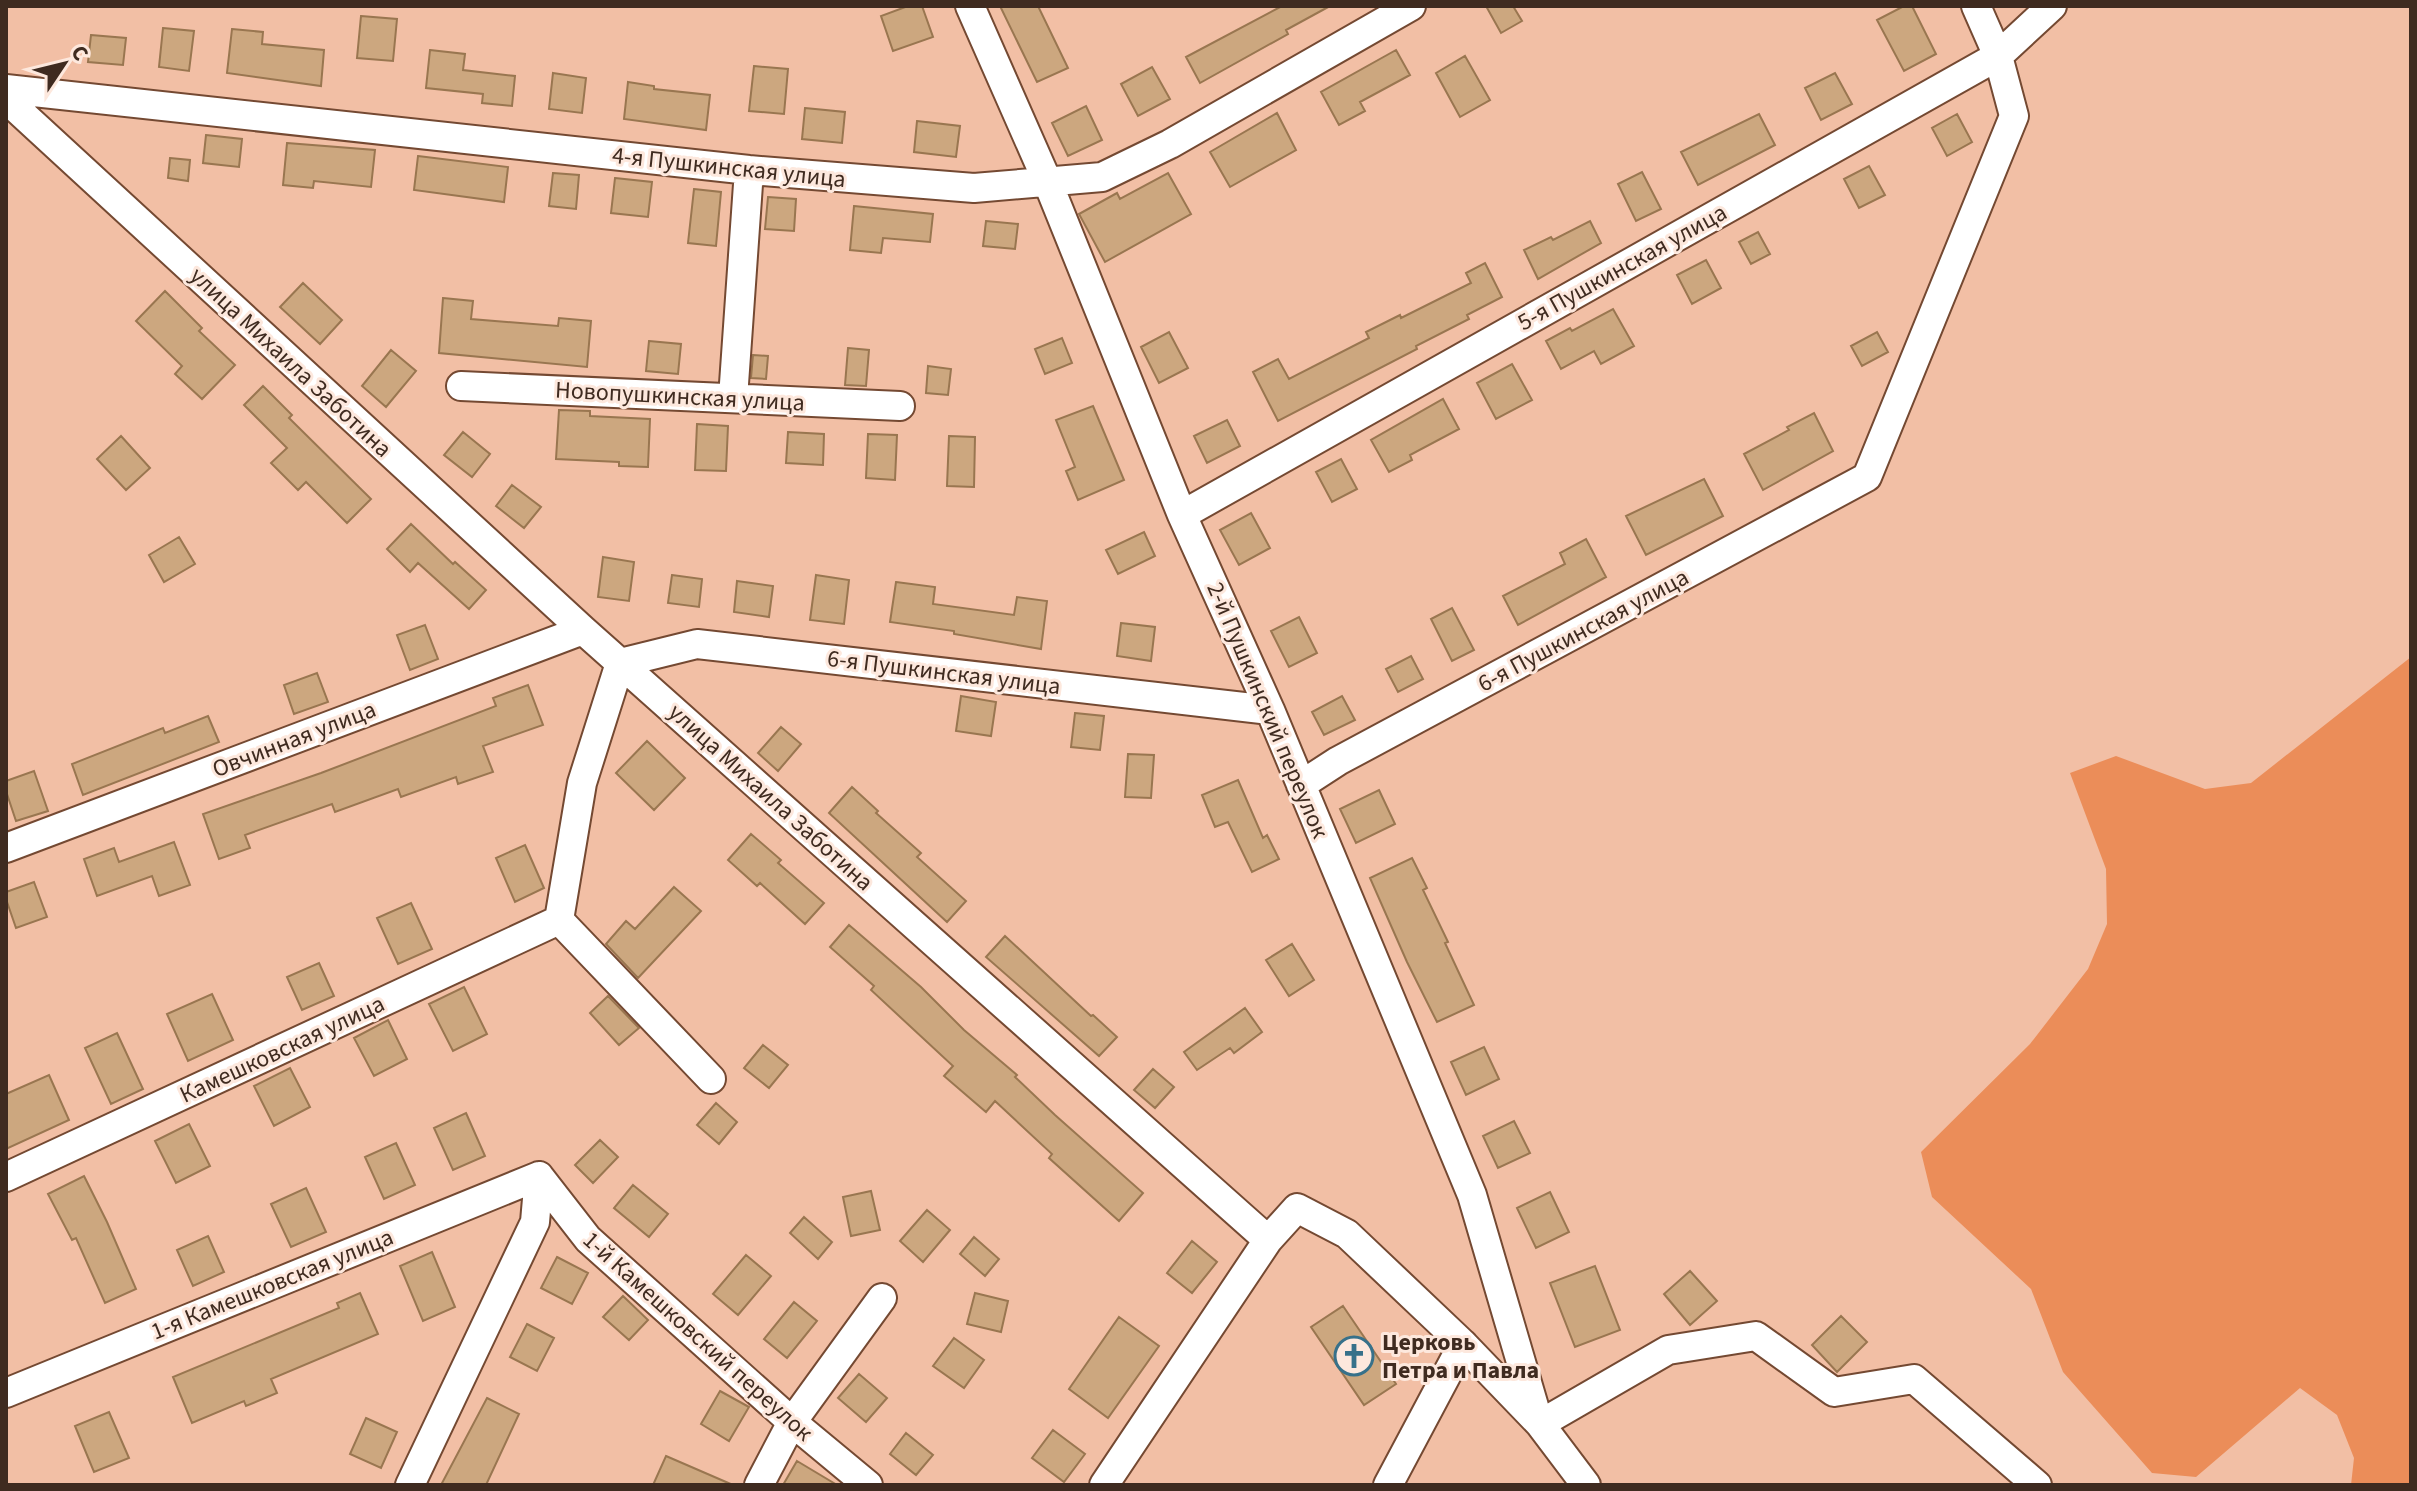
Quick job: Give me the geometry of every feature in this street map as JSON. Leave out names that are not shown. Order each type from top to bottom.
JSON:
[{"type":"street","name":"2-й Пушкинский переулок","points":[[970,6],[1048,183],[1182,515],[1270,710],[1472,1195],[1540,1424]]},
{"type":"street","name":"4-я Пушкинская улица","points":[[6,89],[749,170],[974,188],[1102,177],[1411,6]]},
{"type":"street","points":[[1976,6],[1998,56]]},
{"type":"street","name":"5-я Пушкинская улица","points":[[1182,515],[1998,56],[2052,6]]},
{"type":"street","name":"6-я Пушкинская улица","points":[[1301,785],[1338,761],[1867,477],[2014,116],[1998,56]]},
{"type":"street","name":"улица Михаила Заботина","points":[[6,99],[583,630],[1268,1240]]},
{"type":"street","points":[[733,398],[749,170]]},
{"type":"street","name":"Новопушкинская улица","points":[[461,386],[900,406]]},
{"type":"street","name":"Овчинная улица","points":[[6,848],[583,630]]},
{"type":"street","name":"6-я Пушкинская улица","points":[[620,663],[697,644],[1270,710]]},
{"type":"street","points":[[620,663],[582,783],[559,920],[711,1079]]},
{"type":"street","name":"Камешковская улица","points":[[6,1177],[559,920]]},
{"type":"street","points":[[410,1485],[535,1222],[539,1176]]},
{"type":"street","name":"1-я Камешковская улица","points":[[6,1393],[539,1176]]},
{"type":"street","name":"1-й Камешковский переулок","points":[[539,1176],[588,1239],[792,1422],[868,1485]]},
{"type":"street","points":[[1104,1485],[1268,1240],[1297,1208],[1347,1234],[1463,1344],[1540,1424],[1586,1485]]},
{"type":"street","points":[[759,1485],[792,1422],[882,1298]]},
{"type":"street","points":[[1540,1424],[1668,1350],[1756,1336],[1834,1392],[1914,1379],[2037,1485]]},
{"type":"street","points":[[1388,1485],[1463,1344]]},
{"type":"shaded area","points":[[2411,657],[2411,1485],[2351,1485],[2354,1458],[2337,1415],[2300,1388],[2196,1477],[2152,1473],[2063,1372],[2031,1289],[1932,1197],[1921,1152],[2030,1044],[2088,969],[2107,924],[2106,869],[2070,773],[2116,756],[2205,789],[2251,783]]},
{"type":"building","points":[[908,6],[922,6],[933,37],[893,51],[881,16]]},
{"type":"building","points":[[1000,6],[1038,6],[1068,68],[1037,82]]},
{"type":"building","points":[[1282,6],[1330,6],[1286,30],[1288,34],[1200,83],[1186,57]]},
{"type":"building","points":[[1486,6],[1513,6],[1522,21],[1501,33]]},
{"type":"building","points":[[1904,6],[1912,6],[1936,54],[1904,71],[1877,20]]},
{"type":"building","points":[[361,16],[397,19],[393,61],[357,58]]},
{"type":"building","points":[[163,28],[194,31],[189,71],[159,67]]},
{"type":"building","points":[[232,29],[263,32],[262,44],[324,50],[321,86],[227,73]]},
{"type":"building","points":[[91,35],[126,38],[123,65],[88,62]]},
{"type":"building","points":[[430,50],[465,54],[463,70],[515,76],[512,106],[482,103],[483,94],[426,88]]},
{"type":"building","points":[[1396,50],[1410,75],[1360,102],[1365,111],[1339,125],[1321,92]]},
{"type":"building","points":[[1465,56],[1490,100],[1460,117],[1436,73]]},
{"type":"building","points":[[754,66],[788,69],[784,114],[749,111]]},
{"type":"building","points":[[1152,67],[1170,99],[1138,116],[1121,84]]},
{"type":"building","points":[[553,73],[586,78],[582,113],[549,109]]},
{"type":"building","points":[[1835,73],[1852,104],[1821,120],[1805,88]]},
{"type":"building","points":[[628,82],[654,86],[654,89],[710,95],[706,130],[624,119]]},
{"type":"building","points":[[1086,106],[1102,140],[1068,156],[1052,123]]},
{"type":"building","points":[[805,108],[845,112],[842,143],[802,139]]},
{"type":"building","points":[[1277,113],[1296,150],[1230,187],[1210,152]]},
{"type":"building","points":[[1759,114],[1775,145],[1698,185],[1681,152]]},
{"type":"building","points":[[1957,114],[1972,142],[1947,156],[1932,128]]},
{"type":"building","points":[[917,121],[960,126],[956,157],[914,152]]},
{"type":"building","points":[[206,135],[242,139],[239,167],[203,163]]},
{"type":"building","points":[[287,143],[375,150],[371,187],[314,181],[313,188],[283,185]]},
{"type":"building","points":[[418,156],[508,167],[504,202],[414,190]]},
{"type":"building","points":[[170,158],[190,160],[188,181],[168,178]]},
{"type":"building","points":[[1869,166],[1885,195],[1859,208],[1844,179]]},
{"type":"building","points":[[1642,172],[1661,209],[1636,221],[1618,184]]},
{"type":"building","points":[[553,173],[579,175],[576,209],[549,206]]},
{"type":"building","points":[[1168,173],[1191,214],[1105,262],[1079,214],[1117,193],[1120,199]]},
{"type":"building","points":[[615,178],[652,182],[648,217],[611,213]]},
{"type":"building","points":[[694,189],[721,192],[716,246],[688,243]]},
{"type":"building","points":[[768,197],[796,199],[794,231],[765,229]]},
{"type":"building","points":[[854,206],[933,214],[930,242],[883,238],[881,253],[850,250]]},
{"type":"building","points":[[986,221],[1018,224],[1015,249],[983,246]]},
{"type":"building","points":[[1590,221],[1601,243],[1538,279],[1524,250],[1551,237],[1553,240]]},
{"type":"building","points":[[1758,232],[1770,254],[1751,264],[1739,242]]},
{"type":"building","points":[[1706,260],[1721,288],[1692,304],[1677,275]]},
{"type":"building","points":[[1485,263],[1502,297],[1467,315],[1469,319],[1416,346],[1417,349],[1278,421],[1253,372],[1278,359],[1289,379],[1369,338],[1366,332],[1471,283],[1466,273]]},
{"type":"building","points":[[303,283],[342,320],[320,344],[280,307]]},
{"type":"building","points":[[165,291],[202,328],[199,331],[235,365],[202,399],[175,374],[182,366],[136,321]]},
{"type":"building","points":[[443,298],[473,301],[471,319],[558,326],[559,318],[591,321],[587,367],[439,353]]},
{"type":"building","points":[[1613,309],[1634,346],[1601,364],[1594,351],[1561,369],[1546,341]]},
{"type":"building","points":[[1169,332],[1188,368],[1159,383],[1141,347]]},
{"type":"building","points":[[1877,332],[1888,352],[1862,366],[1851,346]]},
{"type":"building","points":[[1062,338],[1072,363],[1045,374],[1035,349]]},
{"type":"building","points":[[649,341],[681,344],[678,374],[646,371]]},
{"type":"building","points":[[848,348],[869,350],[866,386],[845,385]]},
{"type":"building","points":[[391,350],[416,371],[386,407],[362,386]]},
{"type":"building","points":[[753,355],[768,356],[766,379],[751,378]]},
{"type":"building","points":[[1512,364],[1532,400],[1496,419],[1477,383]]},
{"type":"building","points":[[928,366],[951,369],[948,395],[926,393]]},
{"type":"building","points":[[263,386],[292,415],[289,418],[371,499],[347,523],[306,482],[298,490],[271,463],[287,448],[244,405]]},
{"type":"building","points":[[1443,399],[1459,429],[1410,455],[1412,460],[1389,472],[1371,440]]},
{"type":"building","points":[[1093,406],[1124,480],[1078,500],[1066,471],[1075,467],[1056,420]]},
{"type":"building","points":[[559,410],[590,411],[590,416],[650,419],[648,467],[619,466],[619,462],[556,459]]},
{"type":"building","points":[[1814,413],[1833,451],[1763,490],[1744,454]]},
{"type":"building","points":[[1227,420],[1240,446],[1207,463],[1194,436]]},
{"type":"building","points":[[697,424],[728,426],[726,471],[695,470]]},
{"type":"building","points":[[463,432],[490,454],[472,477],[444,455]]},
{"type":"building","points":[[788,432],[824,434],[823,465],[786,463]]},
{"type":"building","points":[[868,434],[897,435],[895,480],[866,478]]},
{"type":"building","points":[[121,436],[150,468],[126,490],[97,459]]},
{"type":"building","points":[[949,436],[975,437],[974,487],[947,486]]},
{"type":"building","points":[[1341,459],[1357,489],[1332,502],[1316,472]]},
{"type":"building","points":[[1704,479],[1723,516],[1646,555],[1626,516]]},
{"type":"building","points":[[512,485],[541,507],[524,528],[496,506]]},
{"type":"building","points":[[1251,513],[1270,548],[1239,565],[1220,530]]},
{"type":"building","points":[[411,524],[486,590],[469,609],[418,563],[410,572],[387,549]]},
{"type":"building","points":[[1144,532],[1155,556],[1118,574],[1106,550]]},
{"type":"building","points":[[179,537],[195,564],[164,582],[149,555]]},
{"type":"building","points":[[1586,539],[1606,577],[1518,625],[1503,596],[1565,564],[1560,553]]},
{"type":"building","points":[[603,557],[634,562],[629,601],[598,597]]},
{"type":"building","points":[[672,575],[702,579],[699,607],[668,603]]},
{"type":"building","points":[[816,575],[849,580],[844,624],[810,620]]},
{"type":"building","points":[[737,581],[773,586],[769,617],[734,612]]},
{"type":"building","points":[[896,582],[935,587],[933,604],[1014,615],[1017,597],[1047,601],[1041,649],[954,634],[954,631],[890,622]]},
{"type":"building","points":[[1452,608],[1474,650],[1452,661],[1431,619]]},
{"type":"building","points":[[1299,617],[1317,653],[1289,667],[1271,631]]},
{"type":"building","points":[[1121,623],[1155,627],[1151,661],[1117,656]]},
{"type":"building","points":[[425,625],[438,659],[410,670],[397,635]]},
{"type":"building","points":[[1411,656],[1423,679],[1398,692],[1386,669]]},
{"type":"building","points":[[317,673],[328,702],[294,714],[284,685]]},
{"type":"building","points":[[528,685],[543,725],[483,746],[493,772],[458,784],[456,777],[401,797],[398,789],[335,812],[332,804],[245,835],[250,848],[219,859],[203,814],[496,706],[493,698]]},
{"type":"building","points":[[961,696],[996,702],[991,736],[956,731]]},
{"type":"building","points":[[1342,696],[1355,720],[1324,735],[1312,712]]},
{"type":"building","points":[[1075,713],[1104,716],[1100,750],[1071,747]]},
{"type":"building","points":[[208,716],[219,742],[83,795],[72,764],[163,728],[165,733]]},
{"type":"building","points":[[781,727],[801,744],[778,771],[758,753]]},
{"type":"building","points":[[647,741],[685,778],[654,810],[616,773]]},
{"type":"building","points":[[1128,754],[1154,755],[1151,798],[1125,797]]},
{"type":"building","points":[[34,771],[48,811],[16,821],[6,791],[6,781]]},
{"type":"building","points":[[1238,780],[1263,838],[1267,835],[1279,859],[1252,872],[1228,822],[1215,827],[1202,795]]},
{"type":"building","points":[[852,787],[921,853],[917,857],[966,901],[947,922],[829,813]]},
{"type":"building","points":[[1379,790],[1395,824],[1356,843],[1340,809]]},
{"type":"building","points":[[751,834],[781,860],[778,863],[824,903],[805,924],[760,883],[757,886],[728,860]]},
{"type":"building","points":[[174,842],[190,885],[159,896],[152,876],[97,896],[84,859],[114,848],[119,862]]},
{"type":"building","points":[[525,845],[544,888],[515,902],[496,858]]},
{"type":"building","points":[[1412,858],[1427,888],[1423,890],[1448,942],[1445,943],[1474,1005],[1437,1022],[1370,878]]},
{"type":"building","points":[[34,882],[47,917],[16,928],[6,892]]},
{"type":"building","points":[[674,887],[701,911],[638,978],[606,944],[626,921],[635,929]]},
{"type":"building","points":[[411,903],[432,949],[398,964],[377,918]]},
{"type":"building","points":[[849,925],[921,987],[964,1030],[1017,1075],[1015,1077],[1055,1115],[1143,1193],[1119,1221],[1049,1158],[1052,1154],[995,1101],[986,1112],[944,1076],[953,1066],[871,990],[874,986],[830,947]]},
{"type":"building","points":[[1005,936],[1117,1037],[1099,1056],[986,957]]},
{"type":"building","points":[[1292,944],[1314,980],[1289,996],[1266,960]]},
{"type":"building","points":[[319,963],[334,996],[302,1010],[287,977]]},
{"type":"building","points":[[464,987],[487,1034],[453,1051],[429,1004]]},
{"type":"building","points":[[212,994],[233,1040],[188,1061],[167,1014]]},
{"type":"building","points":[[608,996],[639,1028],[619,1045],[590,1013]]},
{"type":"building","points":[[1245,1008],[1262,1032],[1234,1053],[1230,1048],[1197,1070],[1184,1052]]},
{"type":"building","points":[[388,1020],[407,1059],[374,1076],[354,1038]]},
{"type":"building","points":[[117,1033],[143,1089],[111,1104],[85,1048]]},
{"type":"building","points":[[763,1045],[788,1065],[769,1088],[744,1068]]},
{"type":"building","points":[[1484,1047],[1499,1079],[1466,1095],[1451,1062]]},
{"type":"building","points":[[290,1068],[310,1107],[274,1126],[254,1086]]},
{"type":"building","points":[[1153,1069],[1174,1087],[1155,1108],[1134,1090]]},
{"type":"building","points":[[49,1075],[69,1120],[6,1149],[6,1094]]},
{"type":"building","points":[[716,1103],[737,1122],[719,1144],[697,1125]]},
{"type":"building","points":[[466,1113],[485,1156],[453,1170],[434,1128]]},
{"type":"building","points":[[1514,1121],[1530,1153],[1498,1168],[1483,1136]]},
{"type":"building","points":[[189,1124],[210,1166],[176,1183],[155,1141]]},
{"type":"building","points":[[600,1140],[618,1157],[593,1183],[575,1165]]},
{"type":"building","points":[[396,1143],[415,1185],[384,1199],[365,1157]]},
{"type":"building","points":[[84,1176],[136,1289],[105,1303],[76,1238],[72,1240],[48,1194]]},
{"type":"building","points":[[633,1185],[668,1214],[649,1237],[614,1208]]},
{"type":"building","points":[[306,1188],[326,1232],[291,1247],[271,1204]]},
{"type":"building","points":[[871,1191],[880,1230],[851,1236],[843,1197]]},
{"type":"building","points":[[1550,1192],[1569,1232],[1536,1248],[1517,1208]]},
{"type":"building","points":[[927,1210],[950,1230],[923,1262],[900,1241]]},
{"type":"building","points":[[804,1217],[832,1242],[818,1259],[790,1233]]},
{"type":"building","points":[[208,1236],[224,1272],[193,1286],[177,1250]]},
{"type":"building","points":[[974,1237],[999,1259],[985,1276],[960,1254]]},
{"type":"building","points":[[1192,1241],[1217,1262],[1192,1293],[1167,1273]]},
{"type":"building","points":[[432,1252],[455,1307],[423,1321],[400,1266]]},
{"type":"building","points":[[746,1255],[771,1276],[738,1315],[713,1294]]},
{"type":"building","points":[[557,1257],[588,1273],[572,1304],[541,1288]]},
{"type":"building","points":[[1595,1266],[1620,1330],[1575,1347],[1550,1283]]},
{"type":"building","points":[[1690,1271],[1717,1301],[1690,1325],[1664,1294]]},
{"type":"building","points":[[360,1293],[378,1334],[271,1379],[277,1393],[246,1406],[244,1401],[192,1423],[173,1377],[339,1308],[337,1303]]},
{"type":"building","points":[[975,1293],[1008,1301],[1001,1332],[967,1324]]},
{"type":"building","points":[[623,1296],[648,1320],[629,1340],[603,1317]]},
{"type":"building","points":[[794,1302],[817,1321],[787,1358],[764,1339]]},
{"type":"building","name":"Церковь Петра и Павла","points":[[1343,1306],[1396,1384],[1364,1405],[1311,1327]]},
{"type":"building","points":[[1841,1316],[1867,1342],[1837,1372],[1812,1345]]},
{"type":"building","points":[[1119,1317],[1159,1346],[1108,1418],[1069,1389]]},
{"type":"building","points":[[527,1324],[554,1338],[537,1371],[510,1357]]},
{"type":"building","points":[[954,1338],[984,1360],[964,1388],[933,1366]]},
{"type":"building","points":[[859,1374],[887,1398],[866,1422],[838,1398]]},
{"type":"building","points":[[720,1391],[749,1407],[729,1441],[701,1424]]},
{"type":"building","points":[[487,1398],[519,1414],[486,1485],[441,1485]]},
{"type":"building","points":[[109,1412],[129,1458],[94,1472],[75,1426]]},
{"type":"building","points":[[366,1418],[397,1432],[381,1468],[350,1454]]},
{"type":"building","points":[[1053,1430],[1085,1454],[1064,1482],[1032,1458]]},
{"type":"building","points":[[906,1433],[933,1455],[916,1475],[890,1454]]},
{"type":"building","points":[[666,1456],[733,1485],[653,1485]]},
{"type":"building","points":[[797,1461],[837,1485],[783,1485]]},
{"type":"place","name":"Церковь Петра и Павла","points":[[1354,1356]]}]
